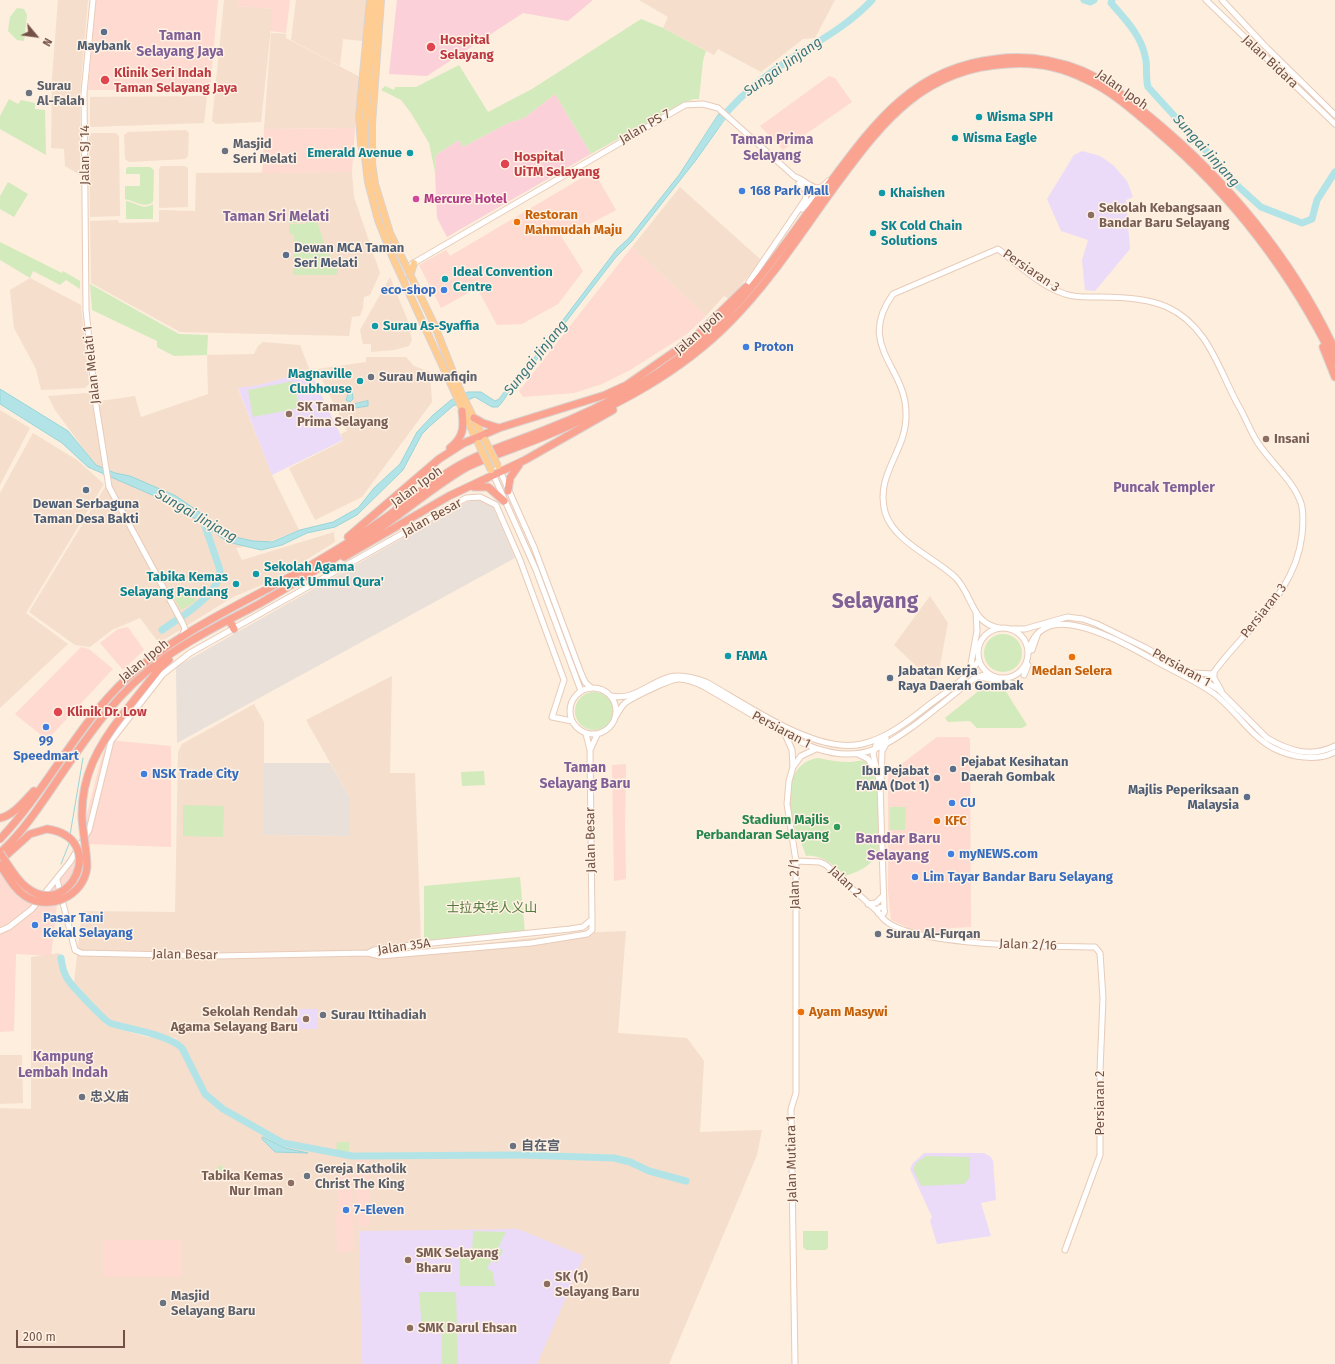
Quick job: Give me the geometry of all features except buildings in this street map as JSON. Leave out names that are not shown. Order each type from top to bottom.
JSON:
[{"type":"highway","name":"Jalan Ipoh","points":[[0,839],[21,815],[94,714],[125,680],[161,650],[195,628],[267,590],[321,559],[380,522],[454,468],[499,447],[579,415],[635,386],[660,371],[690,349],[719,323],[747,292],[858,145],[881,117],[907,94],[931,79],[963,66],[997,59],[1029,58],[1059,63],[1079,70],[1106,83],[1127,98],[1167,131],[1212,175],[1260,229],[1287,266],[1320,321],[1335,350]]},
{"type":"highway","name":"Jalan Ipoh","points":[[0,853],[29,821],[103,717],[130,686],[157,664],[214,628],[280,591],[363,539],[465,469],[549,435],[604,410],[638,392],[683,363],[707,344],[735,317],[765,280],[869,141],[891,116],[917,95],[939,82],[965,71],[1003,64],[1043,65],[1068,72],[1097,85],[1124,104],[1175,147],[1232,205],[1265,245],[1305,306],[1335,362]]},
{"type":"highway","points":[[499,447],[558,420],[631,383],[694,338],[749,282],[770,257],[778,252]]},
{"type":"highway","points":[[1305,306],[1335,377]]},
{"type":"highway","points":[[1320,321],[1335,340]]},
{"type":"highway","points":[[280,591],[333,563],[449,496],[468,488],[499,469],[525,460],[628,402],[683,363]]},
{"type":"highway","points":[[439,459],[484,438],[500,428],[589,401],[631,383]]},
{"type":"highway","points":[[267,590],[352,534],[439,459],[461,436],[464,426],[465,409]]},
{"type":"highway","points":[[474,418],[483,423],[500,428]]},
{"type":"highway","points":[[508,491],[512,473],[525,460]]},
{"type":"highway","points":[[468,488],[477,486],[488,487],[504,501]]},
{"type":"highway","points":[[229,620],[234,629]]},
{"type":"highway","points":[[0,865],[19,890],[35,901],[58,901],[68,896],[78,887],[86,876],[87,867],[82,818],[88,776],[93,760],[101,744],[123,714],[163,665],[214,628]]},
{"type":"highway","points":[[0,818],[8,816],[16,810],[51,773]]},
{"type":"highway","points":[[0,853],[27,888],[41,894],[48,895],[62,891],[69,887],[77,876],[80,866],[80,856],[76,846],[70,838],[59,831],[47,829],[30,834],[0,862]]},
{"type":"main road","points":[[365,157],[361,144],[359,117],[370,0]]},
{"type":"main road","points":[[375,0],[365,157],[368,182],[378,220],[455,396],[474,418],[499,469]]},
{"type":"main road","points":[[381,0],[372,124],[372,163],[380,202],[390,233],[438,333],[461,392],[476,441],[492,473]]},
{"type":"main road","points":[[410,276],[414,263]]},
{"type":"main road","points":[[396,264],[401,268],[406,268]]},
{"type":"street","name":"Jalan SJ 14","points":[[86,262],[84,93],[93,0]]},
{"type":"street","name":"Jalan Bidara","points":[[1206,0],[1335,124]]},
{"type":"street","name":"Jalan Bidara","points":[[1222,0],[1264,45],[1335,115]]},
{"type":"street","name":"Jalan PS 7","points":[[406,268],[679,107],[703,104],[712,105],[721,110],[796,177],[812,187],[826,184]]},
{"type":"street","points":[[795,215],[826,184],[847,156],[858,145]]},
{"type":"street","points":[[749,282],[795,215],[808,192],[796,177]]},
{"type":"street","name":"Persiaran 3","points":[[980,643],[979,616],[956,579],[905,538],[888,521],[882,491],[884,481],[901,442],[906,416],[903,393],[884,354],[879,335],[880,319],[884,307],[893,294],[998,249],[1033,275],[1065,294],[1155,303],[1180,314],[1192,325],[1214,353],[1257,442],[1291,485],[1301,503],[1303,520],[1301,540],[1295,564],[1284,587],[1270,607],[1213,672],[1205,684]]},
{"type":"street","points":[[402,258],[414,263]]},
{"type":"street","name":"Jalan Melati 1","points":[[86,262],[86,310],[94,398],[108,487],[183,624]]},
{"type":"street","points":[[499,469],[537,554],[581,673],[585,682],[590,688]]},
{"type":"street","points":[[492,473],[536,570],[581,691]]},
{"type":"street","name":"Jalan Besar","points":[[0,931],[9,927],[32,909],[57,880],[88,834],[100,790],[109,745],[116,733],[163,674],[190,653],[466,498],[474,496],[485,498],[496,505],[500,512],[563,678],[564,683],[552,717]]},
{"type":"street","points":[[979,616],[990,623],[1032,627]]},
{"type":"street","points":[[979,616],[987,625],[1017,631],[1026,641],[1028,654]]},
{"type":"street","points":[[968,674],[972,664],[979,616]]},
{"type":"street","name":"Persiaran 1","points":[[1011,629],[1032,627],[1067,617],[1083,619],[1123,636],[1191,673],[1227,705],[1260,739],[1274,748],[1292,755],[1315,757],[1335,752]]},
{"type":"street","points":[[183,624],[195,628]]},
{"type":"street","points":[[182,636],[185,629],[183,624]]},
{"type":"street","name":"Persiaran 1","points":[[1038,632],[1056,626],[1066,625],[1095,631],[1222,692],[1267,738],[1284,748],[1299,752],[1314,752],[1335,746]]},
{"type":"street","points":[[999,628],[987,633],[980,643],[979,660],[989,674],[1000,678],[1013,676],[1024,667],[1032,638],[1038,632]]},
{"type":"street","points":[[1024,675],[1038,632]]},
{"type":"street","name":"Persiaran 1","points":[[611,696],[628,697],[669,677],[681,676],[694,678],[706,682],[806,737],[839,745],[850,746],[863,744],[880,738],[907,722],[968,674],[979,660]]},
{"type":"street","points":[[1191,673],[1213,672],[1214,678],[1222,692]]},
{"type":"street","name":"Persiaran 1","points":[[616,716],[620,708],[626,702],[672,680],[679,679],[705,687],[785,734],[816,749],[838,753],[857,753],[874,750],[886,744],[977,677],[989,674]]},
{"type":"street","points":[[977,677],[1015,684]]},
{"type":"street","points":[[590,688],[598,688],[611,696],[617,709],[615,721],[607,730],[597,735],[586,734],[575,727],[572,721],[570,709],[573,699],[581,691],[590,688]]},
{"type":"street","points":[[552,717],[561,715],[570,709]]},
{"type":"street","points":[[552,717],[572,721]]},
{"type":"street","points":[[880,784],[872,754],[878,743],[897,731],[907,722]]},
{"type":"street","name":"Jalan Besar","points":[[586,734],[590,750],[592,930]]},
{"type":"street","name":"Jalan 2/1","points":[[785,734],[792,750],[793,767],[789,781],[787,804],[796,861],[795,954]]},
{"type":"street","name":"Jalan Besar","points":[[590,750],[597,735]]},
{"type":"street","points":[[881,911],[880,784],[882,751],[886,744]]},
{"type":"street","points":[[838,753],[839,745]]},
{"type":"street","points":[[793,767],[801,756],[816,749]]},
{"type":"street","points":[[857,753],[868,759],[880,784]]},
{"type":"street","name":"Jalan 2","points":[[796,861],[820,862],[826,865],[868,904],[881,911]]},
{"type":"street","name":"Jalan Besar","points":[[57,880],[74,950],[79,953],[216,956],[368,953]]},
{"type":"street","points":[[868,904],[876,903],[882,897]]},
{"type":"street","name":"Jalan 2/16","points":[[881,911],[882,919],[900,930],[919,935],[964,942],[1095,948],[1099,950]]},
{"type":"street","name":"Jalan 35A","points":[[368,953],[374,950],[403,946],[570,929],[583,927],[592,919]]},
{"type":"street","name":"Jalan 35A","points":[[368,953],[374,956],[402,955],[531,943],[584,935],[592,930]]},
{"type":"street","name":"Persiaran 2","points":[[1065,1250],[1100,1155],[1100,1070],[1103,975],[1099,950]]},
{"type":"street","name":"Jalan Mutiara 1","points":[[795,954],[796,1093],[791,1110],[795,1364]]},
{"type":"shaded area","points":[[58,0],[88,0],[80,94],[80,175],[65,166],[64,149],[51,148],[52,78]]},
{"type":"shaded area","points":[[96,0],[218,0],[210,89],[88,90]]},
{"type":"shaded area","points":[[224,0],[237,0],[237,6],[273,9],[261,122],[216,124],[212,121]]},
{"type":"shaded area","points":[[237,0],[290,0],[286,33],[270,31],[272,9],[237,6]]},
{"type":"shaded area","points":[[296,0],[367,0],[363,41],[343,39],[340,66],[291,40]]},
{"type":"shaded area","name":"Hospital Selayang","points":[[397,0],[593,0],[568,21],[523,13],[427,76],[389,74]]},
{"type":"shaded area","points":[[639,0],[835,0],[815,38],[803,39],[761,72],[718,49],[714,55],[663,28],[668,17]]},
{"type":"shaded area","points":[[271,33],[286,34],[286,38],[360,77],[355,128],[264,129]]},
{"type":"shaded area","points":[[829,76],[835,78],[852,102],[783,150],[760,126]]},
{"type":"shaded area","name":"Hospital UiTM Selayang","points":[[555,94],[591,154],[447,237],[437,218],[435,172],[436,155],[459,140],[463,147],[508,123],[524,118]]},
{"type":"shaded area","points":[[207,96],[204,123],[90,127],[90,97]]},
{"type":"shaded area","points":[[355,128],[352,172],[262,173],[264,129]]},
{"type":"shaded area","points":[[186,130],[189,133],[188,156],[185,159],[129,162],[125,159],[124,135],[128,132]]},
{"type":"shaded area","points":[[91,133],[116,133],[119,136],[120,216],[90,217],[89,137]]},
{"type":"shaded area","name":"Sekolah Kebangsaan Bandar Baru Selayang","points":[[1082,151],[1100,156],[1113,165],[1127,181],[1133,197],[1126,200],[1130,249],[1095,291],[1085,290],[1082,260],[1088,240],[1061,231],[1047,199],[1074,155]]},
{"type":"shaded area","points":[[161,166],[185,166],[188,168],[188,207],[159,208],[159,169]]},
{"type":"shaded area","points":[[352,172],[354,197],[380,273],[370,295],[364,297],[363,308],[360,316],[352,317],[349,336],[180,332],[91,283],[90,221],[118,220],[119,223],[159,222],[159,210],[195,211],[196,173]]},
{"type":"shaded area","points":[[590,173],[596,175],[616,210],[584,227],[579,225],[561,236],[583,271],[558,304],[522,324],[497,325],[477,288],[441,308],[419,265],[446,250],[450,256]]},
{"type":"shaded area","points":[[680,187],[761,260],[730,299],[724,296],[706,316],[632,247]]},
{"type":"shaded area","points":[[632,247],[706,316],[687,334],[630,370],[602,384],[574,393],[523,397],[519,391]]},
{"type":"shaded area","points":[[390,277],[412,331],[410,332],[412,340],[409,346],[394,350],[371,352],[371,344],[363,344],[360,330]]},
{"type":"shaded area","points":[[30,278],[81,305],[89,384],[85,388],[41,390],[36,369],[14,328],[10,290]]},
{"type":"shaded area","points":[[263,342],[300,345],[310,371],[259,385],[238,389],[272,475],[299,530],[266,543],[236,548],[242,560],[334,532],[335,542],[274,580],[233,597],[159,643],[140,618],[112,630],[90,647],[75,645],[29,612],[108,482],[55,410],[48,396],[88,393],[92,397],[93,402],[135,396],[141,417],[208,394],[207,355],[254,354],[258,346]]},
{"type":"shaded area","points":[[366,357],[406,357],[414,366],[430,372],[432,402],[362,497],[315,520],[289,468],[343,441],[341,434],[347,431],[317,369],[366,362]]},
{"type":"shaded area","name":"SK Taman Prima Selayang","points":[[310,371],[343,440],[272,475],[238,388],[259,385]]},
{"type":"shaded area","points":[[0,410],[30,428],[0,485]]},
{"type":"shaded area","points":[[33,433],[77,460],[104,484],[26,613],[68,644],[0,708],[0,493]]},
{"type":"shaded area","points":[[476,499],[488,502],[493,507],[515,558],[177,743],[176,667],[424,526],[467,502]]},
{"type":"shaded area","points":[[930,596],[948,623],[940,665],[944,674],[931,680],[894,645]]},
{"type":"shaded area","points":[[128,627],[144,650],[123,670],[100,643],[118,629]]},
{"type":"shaded area","points":[[81,647],[89,649],[113,669],[47,740],[15,714]]},
{"type":"shaded area","points":[[392,676],[390,773],[415,773],[421,941],[372,948],[366,957],[575,933],[626,931],[618,1033],[687,1038],[704,1061],[700,1132],[762,1130],[757,1155],[669,1364],[0,1364],[0,1108],[31,1109],[31,957],[59,953],[68,983],[106,1025],[147,1037],[179,1039],[109,1021],[74,982],[82,911],[175,912],[178,752],[182,744],[254,704],[264,722],[264,835],[349,836],[349,796],[306,720]]},
{"type":"shaded area","points":[[937,737],[968,737],[970,739],[971,927],[951,928],[940,934],[913,930],[891,920],[888,891],[888,771],[899,766]]},
{"type":"shaded area","points":[[108,740],[171,746],[171,847],[88,844],[57,904],[51,956],[16,954],[14,1031],[0,1032],[0,872],[19,896],[32,904],[49,885],[80,841],[102,755]]},
{"type":"shaded area","points":[[264,763],[330,763],[349,796],[349,836],[264,835]]},
{"type":"shaded area","points":[[626,764],[626,879],[614,881],[612,765]]},
{"type":"shaded area","name":"Sekolah Rendah Agama Selayang Baru","points":[[295,1009],[317,1009],[317,1029],[295,1029]]},
{"type":"shaded area","points":[[0,1055],[22,1055],[23,1103],[0,1104]]},
{"type":"shaded area","points":[[924,1153],[984,1153],[990,1156],[993,1161],[996,1200],[981,1203],[991,1236],[937,1244],[930,1221],[932,1217],[910,1169],[913,1163]]},
{"type":"shaded area","points":[[369,1156],[370,1226],[357,1226],[355,1157]]},
{"type":"shaded area","points":[[337,1164],[351,1164],[354,1251],[337,1252]]},
{"type":"shaded area","points":[[518,1229],[584,1256],[537,1364],[362,1364],[359,1231]]},
{"type":"shaded area","points":[[103,1240],[182,1240],[182,1277],[103,1277]]},
{"type":"green space","points":[[17,8],[24,9],[27,15],[24,41],[17,40],[8,31],[10,17]]},
{"type":"green space","points":[[641,19],[663,28],[706,51],[703,61],[699,99],[694,99],[681,104],[591,154],[555,94],[524,118],[508,123],[463,147],[459,140],[436,155],[435,172],[429,143],[411,113],[401,100],[381,90],[385,86],[394,90],[395,87],[416,87],[459,65],[488,112],[532,89]]},
{"type":"green space","points":[[9,99],[18,104],[21,100],[35,103],[35,109],[45,110],[46,155],[0,129],[0,116]]},
{"type":"green space","points":[[128,167],[150,167],[154,170],[153,202],[143,205],[125,199],[125,186],[140,186],[140,174],[126,174],[126,169]]},
{"type":"green space","points":[[8,182],[28,194],[14,217],[0,209],[0,196]]},
{"type":"green space","points":[[126,201],[146,207],[153,204],[153,219],[126,219]]},
{"type":"green space","points":[[288,215],[303,215],[303,223],[288,223]]},
{"type":"green space","points":[[305,221],[317,221],[324,243],[338,271],[336,275],[293,275],[294,235],[289,233],[289,224],[305,224]]},
{"type":"green space","points":[[0,242],[62,273],[63,271],[80,281],[80,289],[66,280],[60,285],[33,271],[30,278],[0,260]]},
{"type":"green space","points":[[90,284],[179,334],[208,335],[207,355],[174,356],[157,347],[157,341],[92,310]]},
{"type":"green space","points":[[294,381],[299,408],[253,417],[248,390]]},
{"type":"green space","points":[[189,589],[196,601],[181,610],[174,597]]},
{"type":"green space","points":[[999,634],[1007,634],[1017,639],[1021,646],[1021,660],[1017,667],[1007,672],[999,672],[989,667],[987,664],[984,657],[984,649],[989,639],[992,637]]},
{"type":"green space","points":[[986,685],[999,686],[1005,690],[1027,725],[1022,728],[977,728],[970,721],[948,722],[945,718]]},
{"type":"green space","points":[[590,692],[598,692],[608,697],[612,704],[612,718],[608,725],[598,730],[590,730],[580,725],[578,722],[575,715],[575,707],[580,697],[583,695]]},
{"type":"green space","name":"Stadium Majlis Perbandaran Selayang","points":[[818,758],[840,762],[864,761],[871,768],[875,778],[880,822],[879,847],[877,854],[867,866],[859,871],[845,876],[827,861],[817,857],[806,856],[791,815],[789,797],[792,780],[801,766]]},
{"type":"green space","points":[[484,771],[485,785],[462,786],[461,772]]},
{"type":"green space","points":[[183,805],[224,806],[223,837],[183,836]]},
{"type":"green space","points":[[890,807],[906,807],[905,830],[890,830]]},
{"type":"green space","name":"士拉央华人义山","points":[[520,877],[525,933],[424,941],[424,886]]},
{"type":"green space","points":[[337,1142],[349,1142],[349,1154],[336,1151]]},
{"type":"green space","points":[[926,1156],[970,1157],[970,1177],[964,1184],[921,1186],[913,1169],[916,1163]]},
{"type":"green space","points":[[221,1165],[228,1175],[221,1180],[214,1170]]},
{"type":"green space","points":[[473,1231],[506,1232],[498,1248],[503,1250],[497,1263],[491,1261],[487,1269],[493,1272],[495,1286],[460,1286],[459,1255],[472,1254]]},
{"type":"green space","points":[[803,1231],[828,1231],[828,1247],[826,1250],[806,1250],[803,1247]]},
{"type":"green space","points":[[419,1292],[456,1292],[458,1364],[442,1364],[442,1331],[422,1329]]},
{"type":"water","points":[[719,114],[725,119],[696,160],[632,241],[616,257],[521,380],[514,385],[501,404],[498,407],[492,407],[475,397],[453,406],[422,434],[403,470],[357,515],[335,527],[307,533],[282,545],[261,550],[228,542],[175,505],[88,467],[62,443],[0,404],[0,389],[68,431],[96,465],[115,473],[130,476],[176,496],[235,537],[253,541],[272,542],[300,530],[333,522],[358,508],[374,488],[400,464],[417,432],[433,415],[451,400],[468,392],[481,392],[495,401],[499,399],[511,383],[521,375],[617,249],[629,238],[679,175]]},
{"type":"water","points":[[349,388],[352,390],[353,399],[350,402],[346,400],[348,394],[344,391]]},
{"type":"water","points":[[368,401],[368,406],[355,408],[355,404]]},
{"type":"water","points":[[263,1137],[285,1148],[308,1153],[275,1152],[262,1139]]},
{"type":"waterway","name":"Sungai Jinjang","points":[[717,124],[739,99],[758,82],[834,32],[860,12],[872,0]]},
{"type":"waterway","name":"Sungai Jinjang","points":[[1084,0],[1090,2],[1094,0]]},
{"type":"waterway","name":"Sungai Jinjang","points":[[1112,0],[1111,3],[1136,34],[1143,48],[1146,60],[1148,87],[1240,188],[1261,207],[1302,223],[1312,219],[1317,200],[1335,172]]},
{"type":"waterway","points":[[183,616],[207,596],[216,584],[219,577],[220,570],[203,520]]},
{"type":"waterway","points":[[162,630],[178,619]]},
{"type":"waterway","points":[[70,835],[83,758]]},
{"type":"waterway","points":[[61,864],[69,844]]},
{"type":"waterway","points":[[61,958],[69,981],[107,1021],[119,1026],[167,1039],[182,1048],[205,1094],[223,1109],[283,1143],[352,1156]]},
{"type":"waterway","points":[[354,1156],[521,1155]]},
{"type":"waterway","points":[[522,1155],[614,1158],[630,1162],[649,1171],[686,1181]]},
{"type":"place","name":"Maybank","points":[[104,32]]},
{"type":"place","name":"Hospital Selayang","points":[[431,47]]},
{"type":"place","name":"Klinik Seri Indah Taman Selayang Jaya","points":[[105,80]]},
{"type":"place","name":"Surau Al-Falah","points":[[29,93]]},
{"type":"place","name":"Wisma SPH","points":[[979,117]]},
{"type":"place","name":"Wisma Eagle","points":[[955,138]]},
{"type":"place","name":"Masjid Seri Melati","points":[[225,151]]},
{"type":"place","name":"Emerald Avenue","points":[[410,153]]},
{"type":"place","name":"Hospital UiTM Selayang","points":[[505,164]]},
{"type":"place","name":"168 Park Mall","points":[[742,191]]},
{"type":"place","name":"Khaishen","points":[[882,193]]},
{"type":"place","name":"Mercure Hotel","points":[[416,199]]},
{"type":"place","name":"Sekolah Kebangsaan Bandar Baru Selayang","points":[[1091,215]]},
{"type":"place","name":"Restoran Mahmudah Maju","points":[[517,222]]},
{"type":"place","name":"SK Cold Chain Solutions","points":[[873,233]]},
{"type":"place","name":"Dewan MCA Taman Seri Melati","points":[[286,255]]},
{"type":"place","name":"Ideal Convention Centre","points":[[445,279]]},
{"type":"place","name":"eco-shop","points":[[444,290]]},
{"type":"place","name":"Surau As-Syaffia","points":[[375,326]]},
{"type":"place","name":"Proton","points":[[746,347]]},
{"type":"place","name":"Surau Muwafiqin","points":[[371,377]]},
{"type":"place","name":"Magnaville Clubhouse","points":[[360,381]]},
{"type":"place","name":"SK Taman Prima Selayang","points":[[289,414]]},
{"type":"place","name":"Insani","points":[[1266,439]]},
{"type":"place","name":"Dewan Serbaguna Taman Desa Bakti","points":[[86,490]]},
{"type":"place","name":"Sekolah Agama Rakyat Ummul Qura'","points":[[256,574]]},
{"type":"place","name":"Tabika Kemas Selayang Pandang","points":[[236,584]]},
{"type":"place","name":"FAMA","points":[[728,656]]},
{"type":"place","name":"Medan Selera","points":[[1072,657]]},
{"type":"place","name":"Jabatan Kerja Raya Daerah Gombak","points":[[890,678]]},
{"type":"place","name":"Klinik Dr. Low","points":[[58,712]]},
{"type":"place","name":"99 Speedmart","points":[[46,727]]},
{"type":"place","name":"Pejabat Kesihatan Daerah Gombak","points":[[953,769]]},
{"type":"place","name":"NSK Trade City","points":[[144,774]]},
{"type":"place","name":"Ibu Pejabat FAMA (Dot 1)","points":[[937,778]]},
{"type":"place","name":"Majlis Peperiksaan Malaysia","points":[[1247,797]]},
{"type":"place","name":"CU","points":[[952,803]]},
{"type":"place","name":"KFC","points":[[937,821]]},
{"type":"place","name":"Stadium Majlis Perbandaran Selayang","points":[[837,827]]},
{"type":"place","name":"myNEWS.com","points":[[951,854]]},
{"type":"place","name":"Lim Tayar Bandar Baru Selayang","points":[[915,877]]},
{"type":"place","name":"Pasar Tani Kekal Selayang","points":[[35,925]]},
{"type":"place","name":"Surau Al-Furqan","points":[[878,934]]},
{"type":"place","name":"Ayam Masywi","points":[[801,1012]]},
{"type":"place","name":"Surau Ittihadiah","points":[[323,1015]]},
{"type":"place","name":"Sekolah Rendah Agama Selayang Baru","points":[[306,1019]]},
{"type":"place","name":"忠义庙","points":[[82,1097]]},
{"type":"place","name":"自在宫","points":[[513,1146]]},
{"type":"place","name":"Gereja Katholik Christ The King","points":[[307,1176]]},
{"type":"place","name":"Tabika Kemas Nur Iman","points":[[291,1183]]},
{"type":"place","name":"7-Eleven","points":[[346,1210]]},
{"type":"place","name":"SMK Selayang Bharu","points":[[408,1260]]},
{"type":"place","name":"SK (1) Selayang Baru","points":[[547,1284]]},
{"type":"place","name":"Masjid Selayang Baru","points":[[163,1303]]},
{"type":"place","name":"SMK Darul Ehsan","points":[[410,1328]]},
{"type":"district","name":"Taman Selayang Jaya","points":[[180,44]]},
{"type":"district","name":"Taman Prima Selayang","points":[[772,148]]},
{"type":"district","name":"Taman Sri Melati","points":[[276,217]]},
{"type":"district","name":"Puncak Templer","points":[[1164,488]]},
{"type":"district","name":"Selayang","points":[[875,602]]},
{"type":"district","name":"Taman Selayang Baru","points":[[585,776]]},
{"type":"district","name":"Bandar Baru Selayang","points":[[898,848]]},
{"type":"district","name":"Kampung Lembah Indah","points":[[63,1066]]}]
